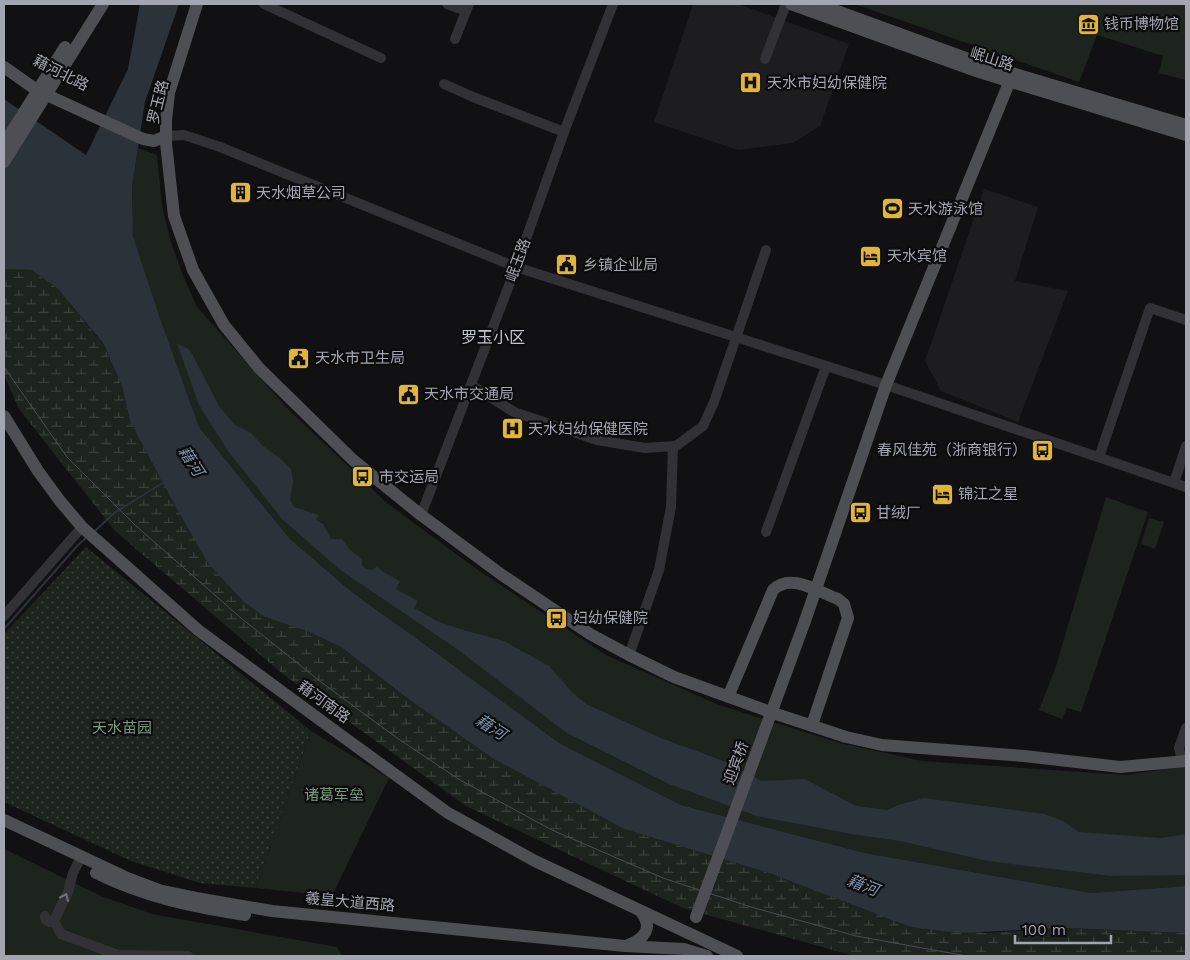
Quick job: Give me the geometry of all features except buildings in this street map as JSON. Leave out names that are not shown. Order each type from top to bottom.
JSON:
[{"type":"main road","points":[[43,90],[93,4]]},
{"type":"main road","points":[[4,144],[30,110],[103,4]]},
{"type":"main road","name":"罗玉路","points":[[166,136],[166,120],[170,94],[198,4]]},
{"type":"main road","name":"罗玉路","points":[[166,136],[173,120],[184,62],[205,4]]},
{"type":"main road","name":"岷山路","points":[[792,4],[979,72],[1011,77],[1186,125]]},
{"type":"main road","name":"岷山路","points":[[820,4],[982,64],[1011,77],[1186,135]]},
{"type":"main road","name":"藉河北路","points":[[4,60],[43,90]]},
{"type":"main road","name":"藉河北路","points":[[4,67],[43,90],[103,117],[144,134],[166,136]]},
{"type":"main road","name":"迎宾桥","points":[[681,953],[816,590],[886,385],[1011,77]]},
{"type":"main road","points":[[4,162],[30,110]]},
{"type":"main road","points":[[166,136],[174,216],[193,270],[224,325],[259,368],[353,460],[421,515],[502,575],[590,634],[629,656],[728,697],[846,737],[882,745],[1024,756],[1120,767],[1184,761]]},
{"type":"main road","name":"藉河南路","points":[[4,416],[38,471],[82,527],[198,630],[448,813],[535,861],[737,956]]},
{"type":"main road","points":[[728,697],[773,590],[777,586],[789,582],[816,590],[838,599],[847,611],[848,618],[812,725]]},
{"type":"main road","name":"羲皇大道西路","points":[[4,820],[77,864],[124,877],[162,891],[272,911],[708,956]]},
{"type":"main road","name":"羲皇大道西路","points":[[4,829],[120,885],[201,909],[274,919],[648,956]]},
{"type":"main road","points":[[625,946],[642,938],[645,934],[647,922],[641,912]]},
{"type":"street","points":[[264,4],[381,58]]},
{"type":"street","points":[[447,4],[467,8],[456,39]]},
{"type":"street","name":"岷玉路","points":[[421,515],[516,267],[564,132],[613,4]]},
{"type":"street","points":[[765,59],[786,4]]},
{"type":"street","points":[[444,84],[564,132]]},
{"type":"street","points":[[166,136],[184,135],[220,147],[516,267],[886,385],[1186,487]]},
{"type":"street","points":[[471,385],[514,412],[597,440],[645,448],[676,446],[703,426],[714,402],[766,250]]},
{"type":"street","points":[[1099,457],[1150,308],[1186,320]]},
{"type":"street","points":[[766,532],[826,366]]},
{"type":"street","points":[[629,656],[659,570],[671,507],[673,446]]},
{"type":"street","points":[[1174,483],[1186,446]]},
{"type":"street","points":[[4,616],[82,527]]},
{"type":"street","points":[[1184,761],[1179,748],[1186,728]]},
{"type":"street","points":[[77,864],[68,892],[50,919],[61,934],[118,955],[188,956]]},
{"type":"shaded area","name":"天水市妇幼保健院","points":[[693,4],[738,4],[849,44],[820,126],[793,143],[738,150],[654,122]]},
{"type":"shaded area","points":[[984,189],[1038,207],[1015,281],[1068,291],[1018,422],[941,391],[925,361]]},
{"type":"green space","points":[[854,4],[1186,4],[1186,80],[1159,73],[1163,56],[1097,35],[1079,82]]},
{"type":"green space","points":[[138,148],[157,155],[162,206],[170,239],[197,307],[289,410],[388,504],[478,570],[606,655],[719,705],[840,743],[922,761],[1126,775],[1186,766],[1186,886],[1091,893],[865,853],[681,805],[559,743],[353,593],[290,539],[199,427],[133,236],[132,187]]},
{"type":"green space","points":[[4,269],[32,270],[58,289],[103,344],[122,386],[130,421],[207,562],[265,617],[307,631],[341,647],[407,698],[492,758],[624,829],[772,874],[983,933],[1066,928],[1186,933],[1186,956],[854,956],[683,908],[466,806],[284,675],[115,531],[19,409],[4,375]]},
{"type":"green space","points":[[1106,497],[1148,512],[1081,712],[1067,708],[1062,719],[1039,710],[1056,666]]},
{"type":"green space","points":[[1149,518],[1164,522],[1155,549],[1141,544]]},
{"type":"green space","name":"天水苗园","points":[[86,547],[311,731],[256,888],[200,883],[131,861],[4,802],[4,634]]},
{"type":"green space","name":"诸葛军垒","points":[[311,731],[389,778],[332,896],[256,888]]},
{"type":"green space","points":[[4,849],[101,896],[152,914],[337,947],[342,956],[4,956]]},
{"type":"water","name":"藉河","points":[[140,4],[179,4],[145,102],[132,187],[133,236],[199,427],[290,539],[353,593],[559,743],[681,805],[865,853],[1091,893],[1186,886],[1186,933],[1066,928],[958,933],[911,927],[772,874],[624,829],[492,758],[407,698],[341,647],[307,631],[265,617],[244,602],[207,562],[171,498],[130,421],[122,386],[103,343],[58,289],[32,270],[4,269],[4,99],[86,155],[128,69]]},
{"type":"water","points":[[177,343],[191,352],[219,406],[235,425],[251,433],[263,446],[291,469],[293,481],[290,500],[294,507],[319,515],[316,520],[323,524],[331,539],[342,539],[349,549],[362,559],[362,565],[365,569],[372,570],[377,567],[400,581],[396,589],[418,601],[414,608],[437,621],[504,641],[549,666],[572,692],[586,704],[661,738],[729,763],[761,781],[805,779],[856,806],[887,810],[924,798],[1044,814],[1063,821],[1079,832],[1160,838],[1186,834],[1186,875],[1111,876],[988,861],[900,841],[757,816],[669,784],[567,733],[454,647],[339,569],[282,519],[228,451],[199,405]]},
{"type":"waterway","points":[[95,531],[114,513],[164,482]]},
{"type":"waterway","points":[[4,629],[86,538]]},
{"type":"tram line","points":[[4,367],[67,457],[135,525],[241,618],[321,682],[397,738],[460,780],[552,830],[663,878],[751,907],[856,936],[967,956]]},
{"type":"place","name":"钱币博物馆","points":[[1088,24]]},
{"type":"place","name":"天水市妇幼保健院","points":[[751,83]]},
{"type":"place","name":"天水烟草公司","points":[[240,193]]},
{"type":"place","name":"天水游泳馆","points":[[892,209]]},
{"type":"place","name":"天水宾馆","points":[[871,256]]},
{"type":"place","name":"乡镇企业局","points":[[567,265]]},
{"type":"place","name":"天水市卫生局","points":[[299,358]]},
{"type":"place","name":"天水市交通局","points":[[408,394]]},
{"type":"place","name":"天水妇幼保健医院","points":[[512,429]]},
{"type":"place","name":"春风佳苑（浙商银行）","points":[[1043,450]]},
{"type":"place","name":"市交运局","points":[[363,477]]},
{"type":"place","name":"锦江之星","points":[[942,494]]},
{"type":"place","name":"甘绒厂","points":[[860,513]]},
{"type":"place","name":"妇幼保健院","points":[[557,618]]},
{"type":"district","name":"罗玉小区","points":[[493,337]]}]
